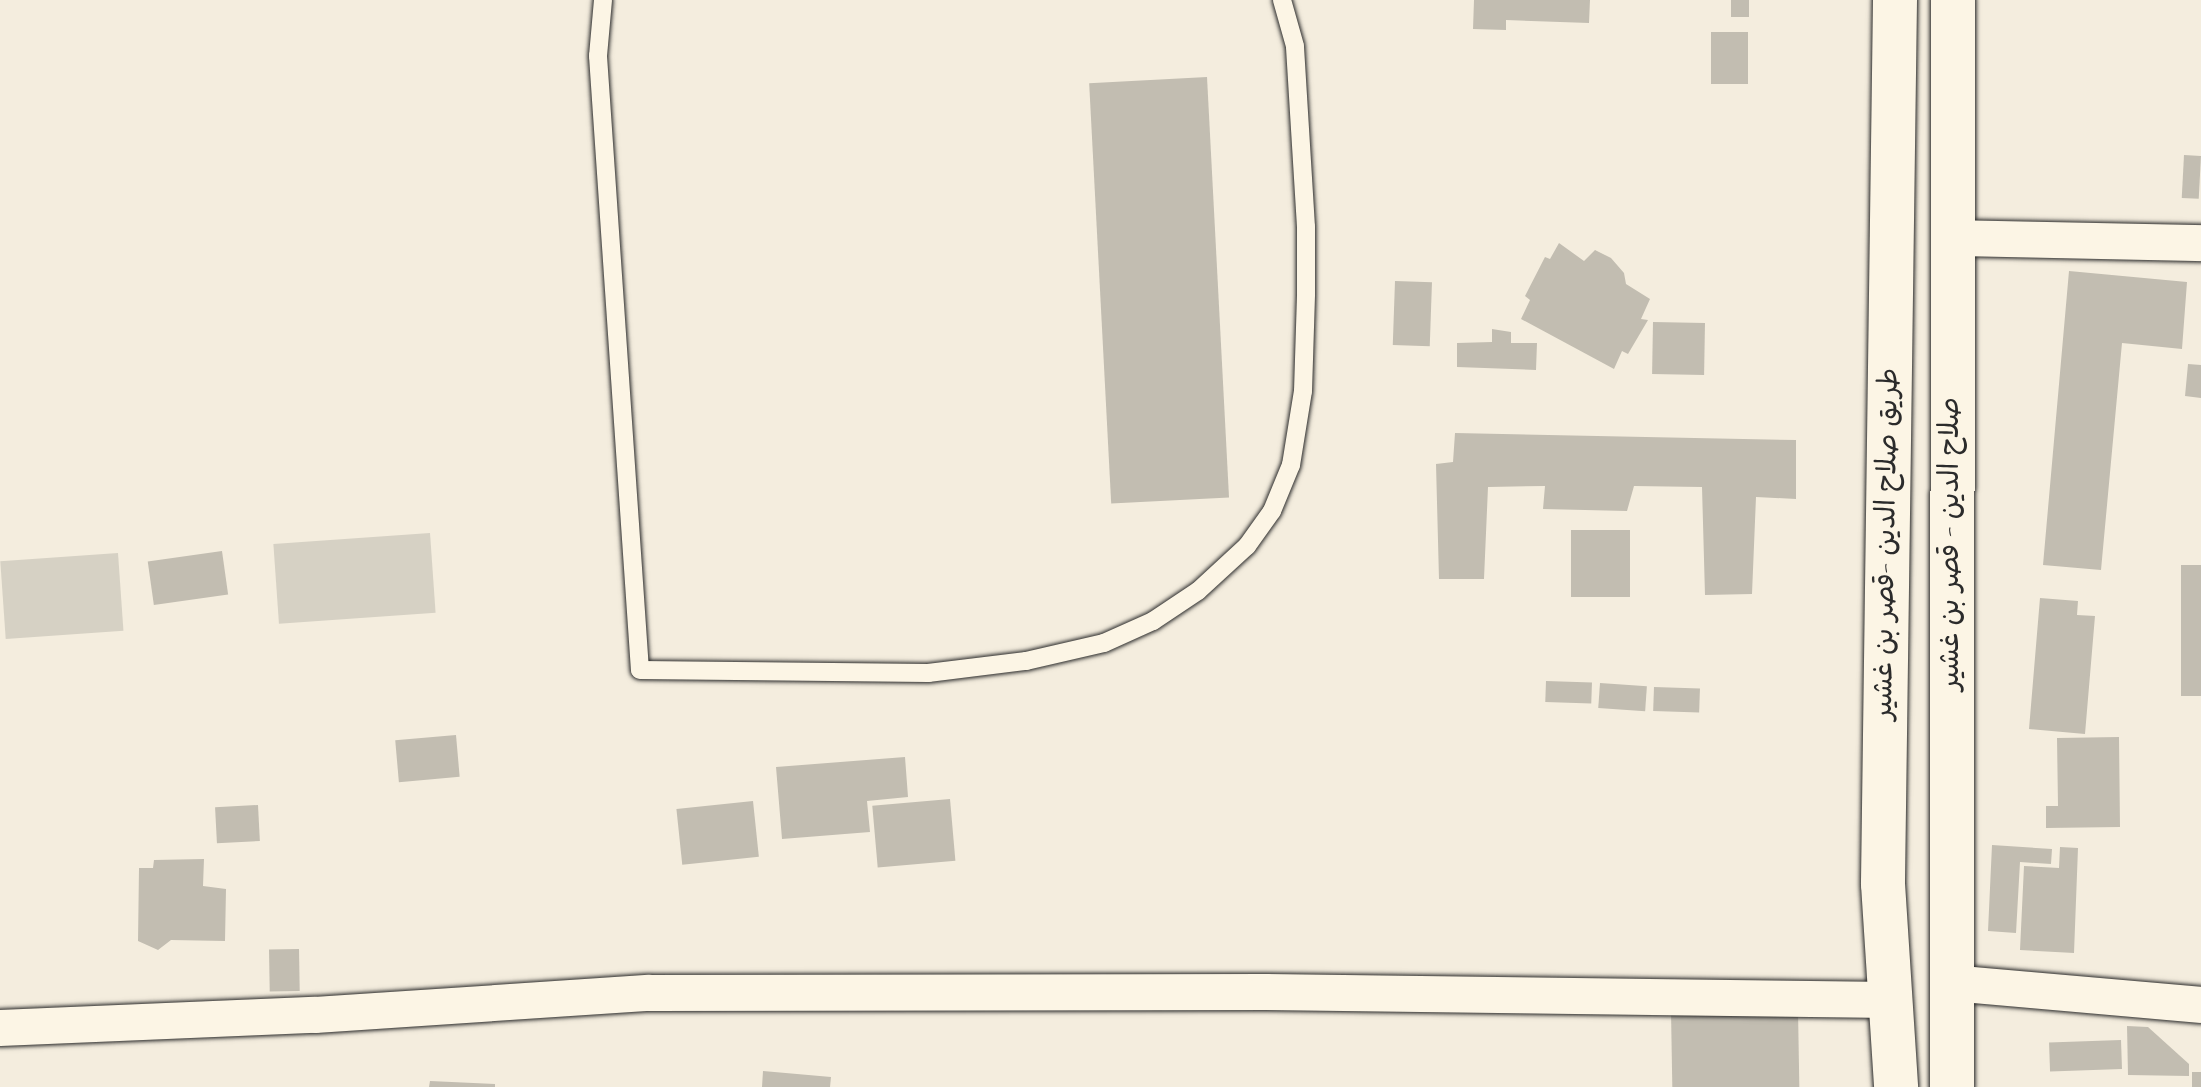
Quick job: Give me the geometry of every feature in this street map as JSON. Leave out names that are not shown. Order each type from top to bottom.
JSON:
[{"type":"highway","name":"طريق صلاح الدين -قصر بن غشير","points":[[1895,0],[1883,884],[1896,1087]]},
{"type":"highway","name":"صلاح الدين - قصر بن غشير","points":[[1952,1087],[1953,0]]},
{"type":"street","points":[[1954,238],[2201,243]]},
{"type":"street","points":[[1950,983],[2201,1005]]},
{"type":"street","points":[[0,1028],[315,1015],[649,993],[1266,992],[1891,1000]]},
{"type":"lane","points":[[603,0],[598,56],[640,670],[928,673],[1026,661],[1089,647],[1153,621],[1198,591],[1237,555],[1272,511],[1291,465],[1300,406],[1306,294],[1306,227],[1295,46],[1282,0]]},
{"type":"shaded area","points":[[430,533],[436,613],[279,624],[273,544]]},
{"type":"shaded area","points":[[118,553],[123,631],[6,639],[0,561]]},
{"type":"building","points":[[1474,0],[1590,0],[1589,23],[1506,20],[1506,30],[1473,29]]},
{"type":"building","points":[[1731,0],[1749,0],[1749,17],[1731,17]]},
{"type":"building","points":[[1711,32],[1748,32],[1748,84],[1711,84]]},
{"type":"building","points":[[1207,77],[1229,497],[1111,504],[1089,83]]},
{"type":"building","points":[[2184,155],[2201,156],[2199,199],[2182,198]]},
{"type":"building","points":[[1559,243],[1584,261],[1595,250],[1611,258],[1624,273],[1626,284],[1650,299],[1641,319],[1648,320],[1628,354],[1622,351],[1614,369],[1521,319],[1530,300],[1525,296],[1545,257],[1550,259]]},
{"type":"building","points":[[2069,271],[2187,282],[2182,349],[2122,343],[2101,570],[2043,565]]},
{"type":"building","points":[[1395,281],[1432,282],[1430,346],[1393,345]]},
{"type":"building","points":[[1653,322],[1705,323],[1704,375],[1652,374]]},
{"type":"building","points":[[1492,329],[1511,332],[1511,343],[1537,343],[1536,370],[1457,367],[1457,343],[1492,342]]},
{"type":"building","points":[[2188,364],[2201,365],[2201,398],[2185,396]]},
{"type":"building","points":[[1455,433],[1796,440],[1796,499],[1756,497],[1752,594],[1705,595],[1702,487],[1634,486],[1627,511],[1543,509],[1545,486],[1488,487],[1484,579],[1439,579],[1436,464],[1453,462]]},
{"type":"building","points":[[1571,530],[1630,530],[1630,597],[1571,597]]},
{"type":"building","points":[[222,551],[228,595],[154,605],[148,561]]},
{"type":"building","points":[[2181,565],[2201,565],[2201,696],[2181,696]]},
{"type":"building","points":[[2040,598],[2078,601],[2077,615],[2095,616],[2085,734],[2029,729]]},
{"type":"building","points":[[1546,681],[1592,683],[1591,704],[1545,702]]},
{"type":"building","points":[[1600,683],[1647,686],[1645,711],[1598,708]]},
{"type":"building","points":[[1654,687],[1700,689],[1699,713],[1653,711]]},
{"type":"building","points":[[456,735],[460,777],[399,782],[395,740]]},
{"type":"building","points":[[2119,737],[2120,827],[2046,828],[2046,806],[2058,806],[2057,738]]},
{"type":"building","points":[[905,757],[908,797],[867,801],[870,832],[782,839],[776,767]]},
{"type":"building","points":[[950,799],[955,861],[878,868],[872,806]]},
{"type":"building","points":[[753,801],[759,857],[682,865],[676,809]]},
{"type":"building","points":[[258,805],[260,841],[217,843],[215,807]]},
{"type":"building","points":[[1992,845],[2052,849],[2051,864],[2020,862],[2016,933],[1988,931]]},
{"type":"building","points":[[2060,847],[2078,848],[2074,953],[2020,950],[2024,866],[2059,868]]},
{"type":"building","points":[[204,859],[203,886],[226,889],[225,941],[171,940],[158,950],[138,941],[139,868],[153,868],[154,860]]},
{"type":"building","points":[[299,949],[300,991],[270,992],[269,950]]},
{"type":"building","points":[[1798,1010],[1799,1087],[1672,1087],[1671,1012]]},
{"type":"building","points":[[2127,1026],[2148,1027],[2189,1064],[2189,1076],[2128,1075]]},
{"type":"building","points":[[2121,1040],[2122,1069],[2050,1071],[2049,1043]]},
{"type":"building","points":[[763,1071],[831,1077],[830,1087],[762,1087]]},
{"type":"building","points":[[2192,1072],[2201,1072],[2201,1087],[2192,1087]]},
{"type":"building","points":[[430,1081],[495,1084],[495,1087],[429,1087]]}]
